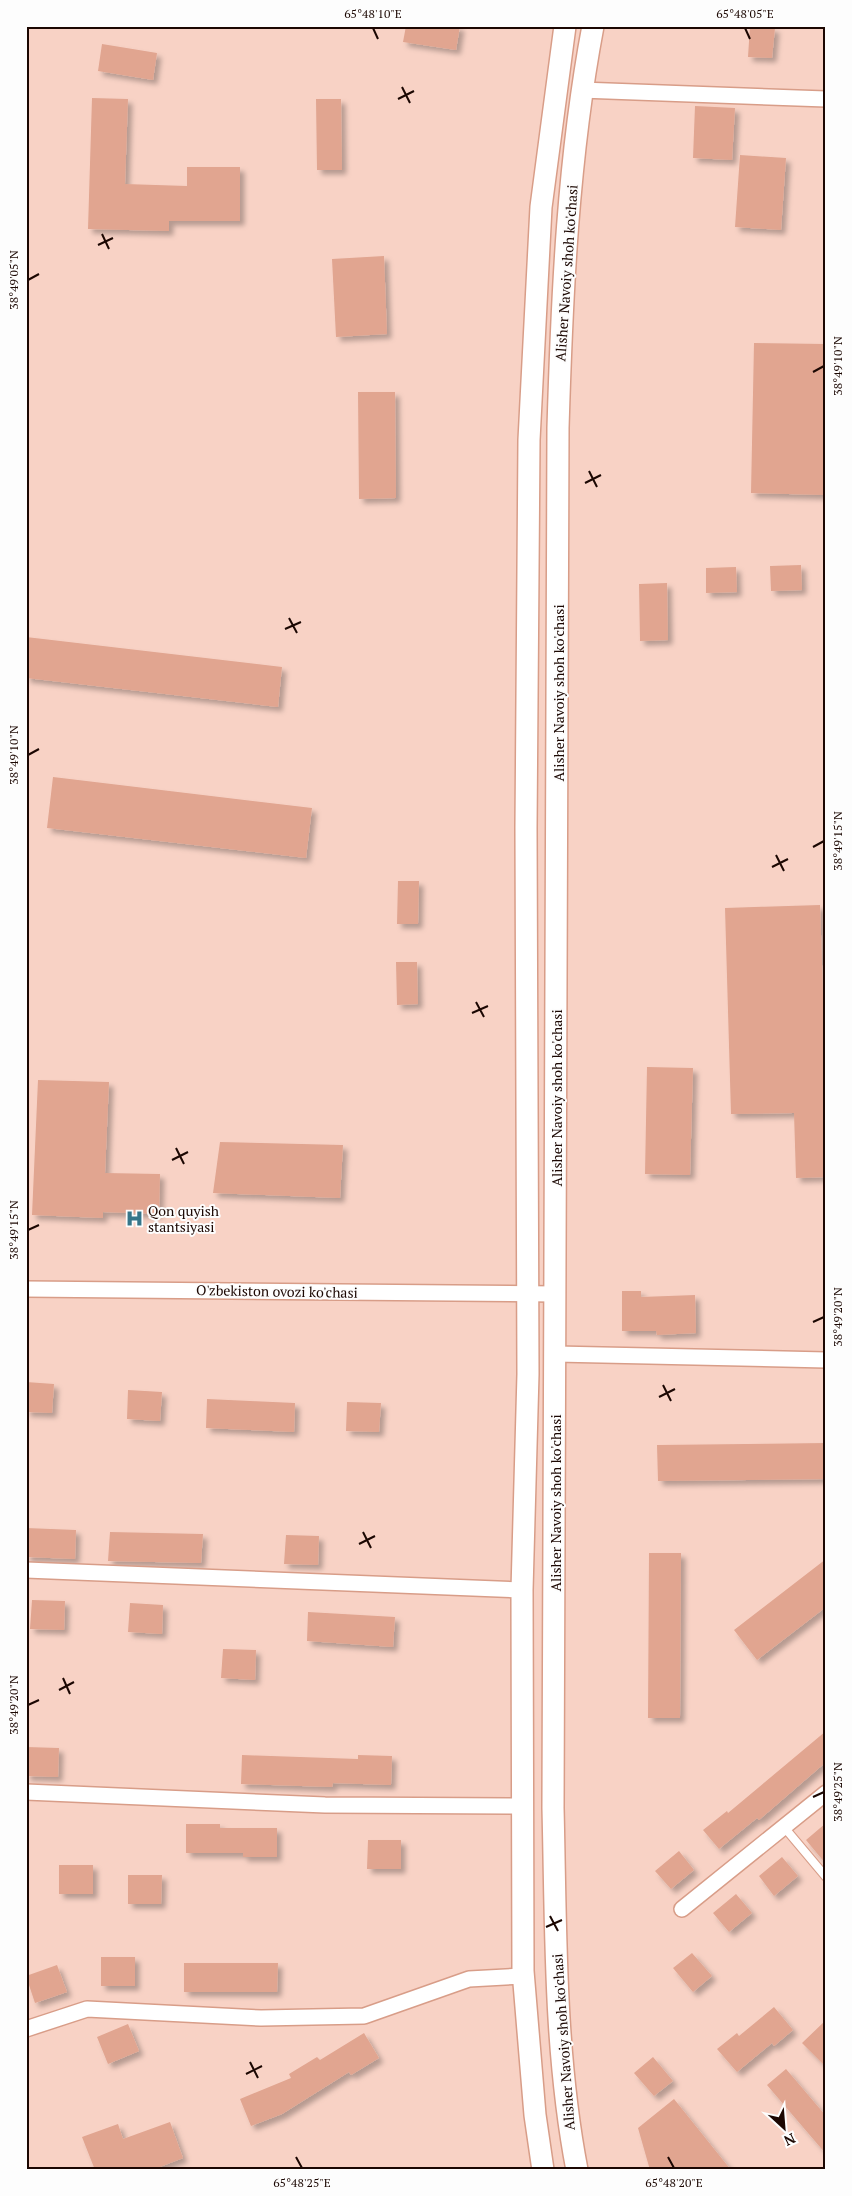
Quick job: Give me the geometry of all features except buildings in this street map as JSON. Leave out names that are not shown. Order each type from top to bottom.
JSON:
[{"type":"main road","name":"Alisher Navoiy shoh ko'chasi","points":[[543,2170],[535,2115],[524,1976],[522,1590],[528,1354],[526,819],[530,440],[541,207],[565,26]]},
{"type":"main road","name":"Alisher Navoiy shoh ko'chasi","points":[[576,2170],[569,2130],[557,1996],[553,1808],[558,428],[562,293],[581,90],[593,26]]},
{"type":"main road","points":[[528,1354],[556,1354]]},
{"type":"street","points":[[581,90],[826,100]]},
{"type":"street","name":"O'zbekiston ovozi ko'chasi","points":[[26,1289],[556,1294]]},
{"type":"street","points":[[556,1354],[826,1360]]},
{"type":"street","points":[[26,1570],[522,1590]]},
{"type":"street","points":[[26,1792],[325,1805],[522,1806]]},
{"type":"street","points":[[682,1909],[826,1793]]},
{"type":"street","points":[[26,2028],[87,2009],[261,2018],[364,2016],[469,1979],[524,1976]]},
{"type":"lane","points":[[784,1827],[826,1877]]},
{"type":"place","name":"Qon quyish stantsiyasi","points":[[134,1218]]}]
